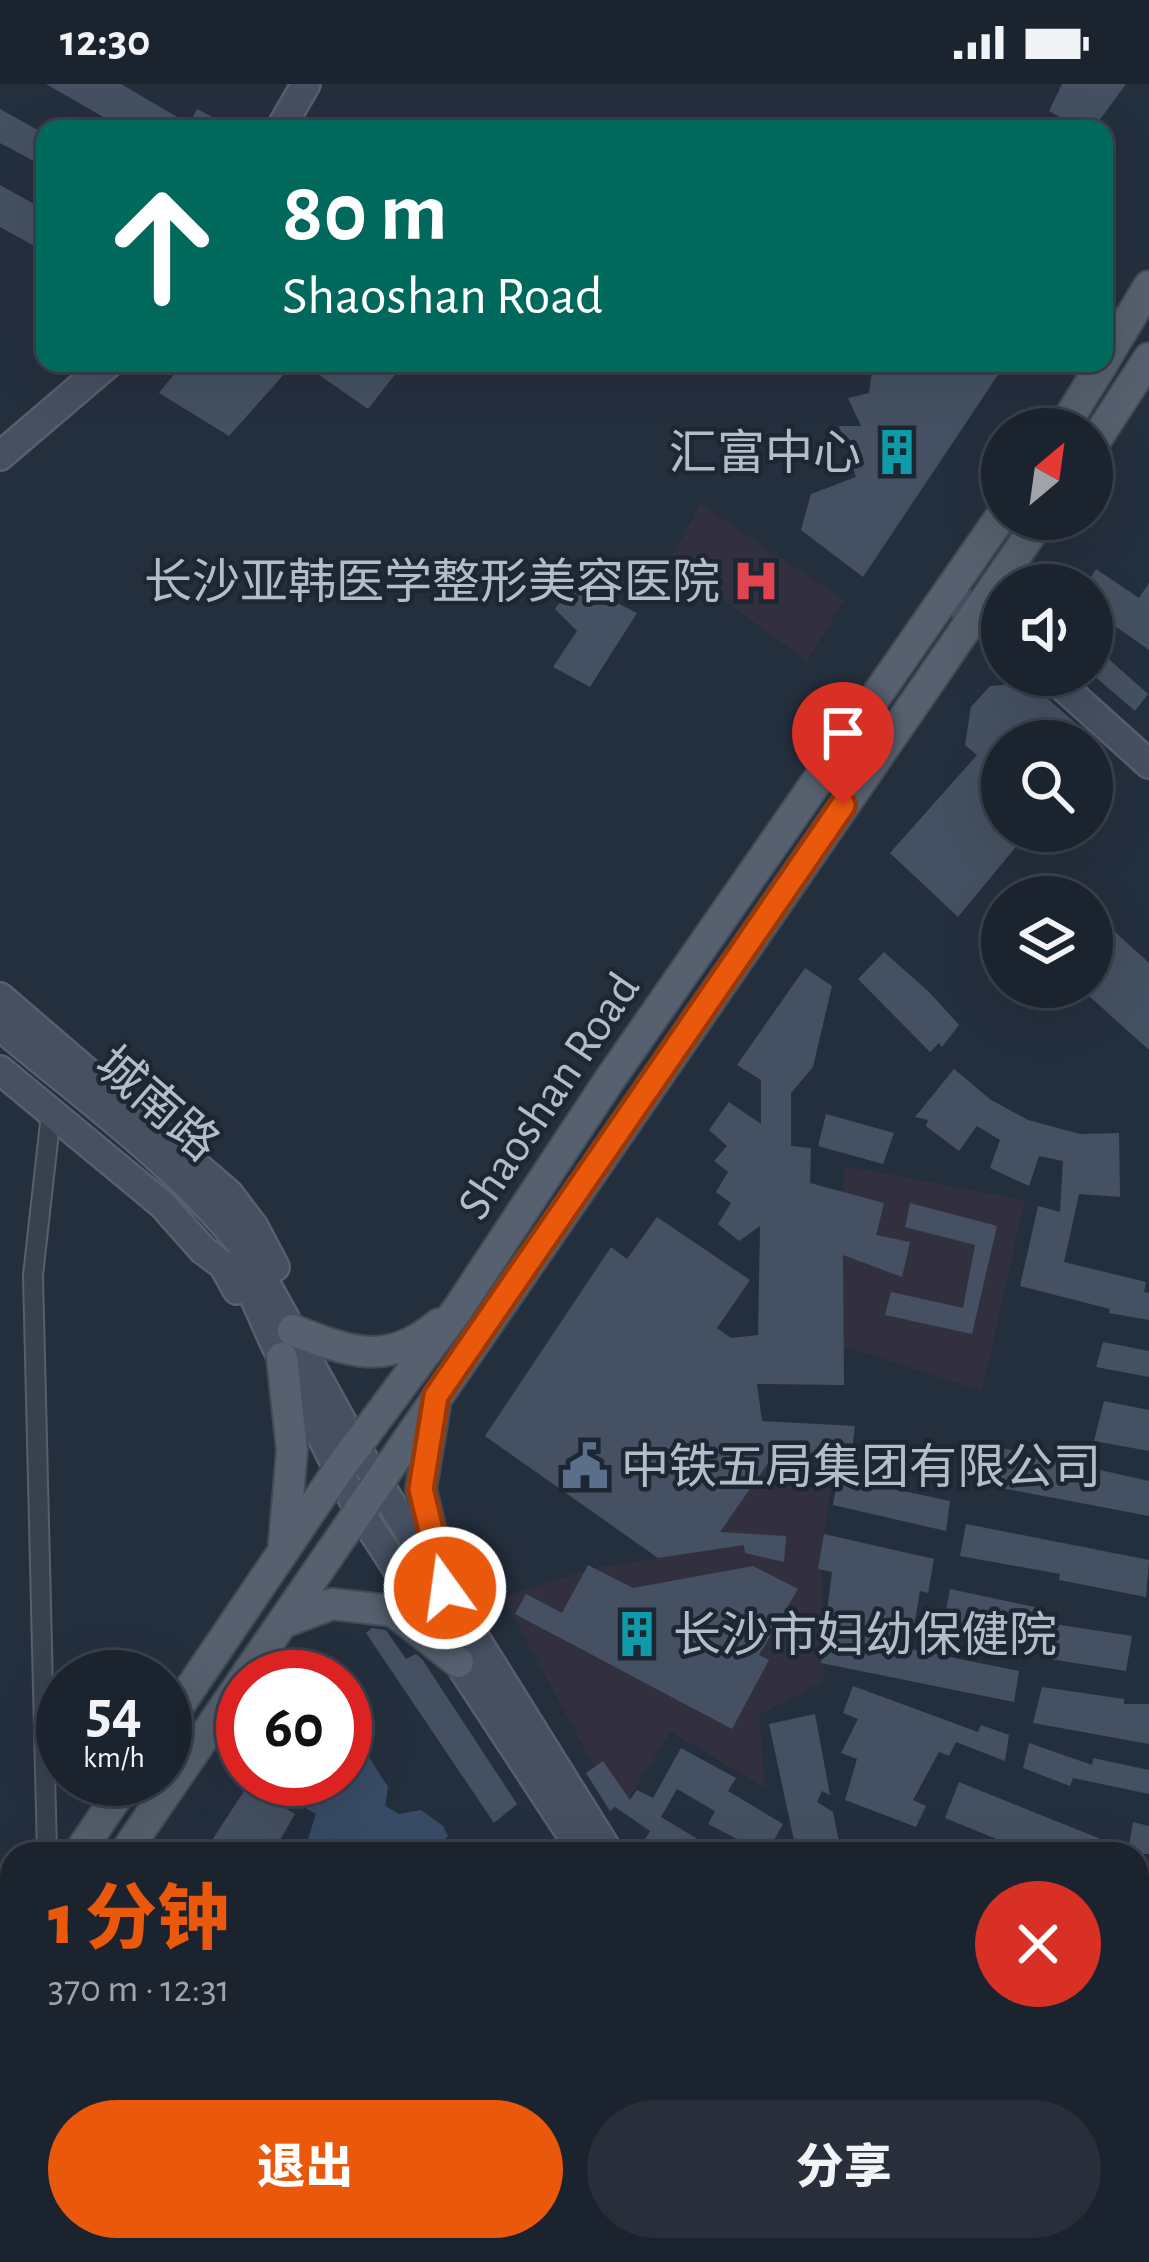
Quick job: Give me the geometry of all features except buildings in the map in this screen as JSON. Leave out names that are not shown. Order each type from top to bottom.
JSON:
[{"type":"main road","points":[[285,120],[306,84]]},
{"type":"main road","points":[[1113,347],[1149,286]]},
{"type":"main road","points":[[1113,414],[1149,358]]},
{"type":"main road","points":[[0,456],[98,372]]},
{"type":"main road","points":[[1076,408],[1098,372]]},
{"type":"main road","name":"Shaoshan Road","points":[[192,1686],[346,1460],[458,1309],[608,1082],[984,540]]},
{"type":"main road","name":"Shaoshan Road","points":[[263,1650],[1027,540]]},
{"type":"main road","points":[[947,592],[981,618]]},
{"type":"main road","points":[[1074,696],[1149,764]]},
{"type":"main road","points":[[0,997],[229,1194],[254,1226],[274,1264],[285,1338],[292,1450],[290,1508],[280,1557]]},
{"type":"main road","name":"城南路","points":[[0,1025],[179,1179],[229,1228],[244,1257]]},
{"type":"main road","points":[[0,1041],[244,1257],[346,1460],[358,1510],[576,1842]]},
{"type":"main road","points":[[0,1070],[185,1225],[203,1250],[223,1265],[242,1299],[285,1338],[375,1354],[425,1336],[458,1309]]},
{"type":"main road","points":[[436,1396],[421,1489],[445,1588]]},
{"type":"main road","points":[[346,1460],[378,1481],[603,1842]]},
{"type":"main road","points":[[282,1623],[332,1604],[393,1611],[458,1662]]},
{"type":"main road","name":"Shaoshan Road","points":[[132,1842],[216,1719]]},
{"type":"main road","points":[[86,1842],[111,1806]]},
{"type":"street","points":[[47,1842],[33,1275],[51,1114]]},
{"type":"shaded area","name":"长沙亚韩医学整形美容医院","points":[[700,504],[844,600],[807,661],[670,561]]},
{"type":"shaded area","points":[[844,1166],[1025,1200],[982,1391],[834,1343]]},
{"type":"shaded area","points":[[768,1462],[831,1484],[822,1554],[824,1681],[759,1715],[765,1788],[671,1732],[619,1813],[503,1597],[590,1569],[707,1550]]},
{"type":"water","points":[[372,1762],[388,1787],[385,1806],[399,1814],[421,1810],[443,1826],[448,1836],[442,1842],[307,1842],[316,1814],[302,1806],[372,1806]]},
{"type":"place","name":"汇富中心","points":[[897,452]]},
{"type":"place","name":"长沙亚韩医学整形美容医院","points":[[756,581]]},
{"type":"place","name":"中铁五局集团有限公司","points":[[585,1466]]},
{"type":"place","name":"长沙市妇幼保健院","points":[[637,1634]]},
{"type":"route","points":[[445,1588],[421,1489],[436,1396],[843,805]]}]
